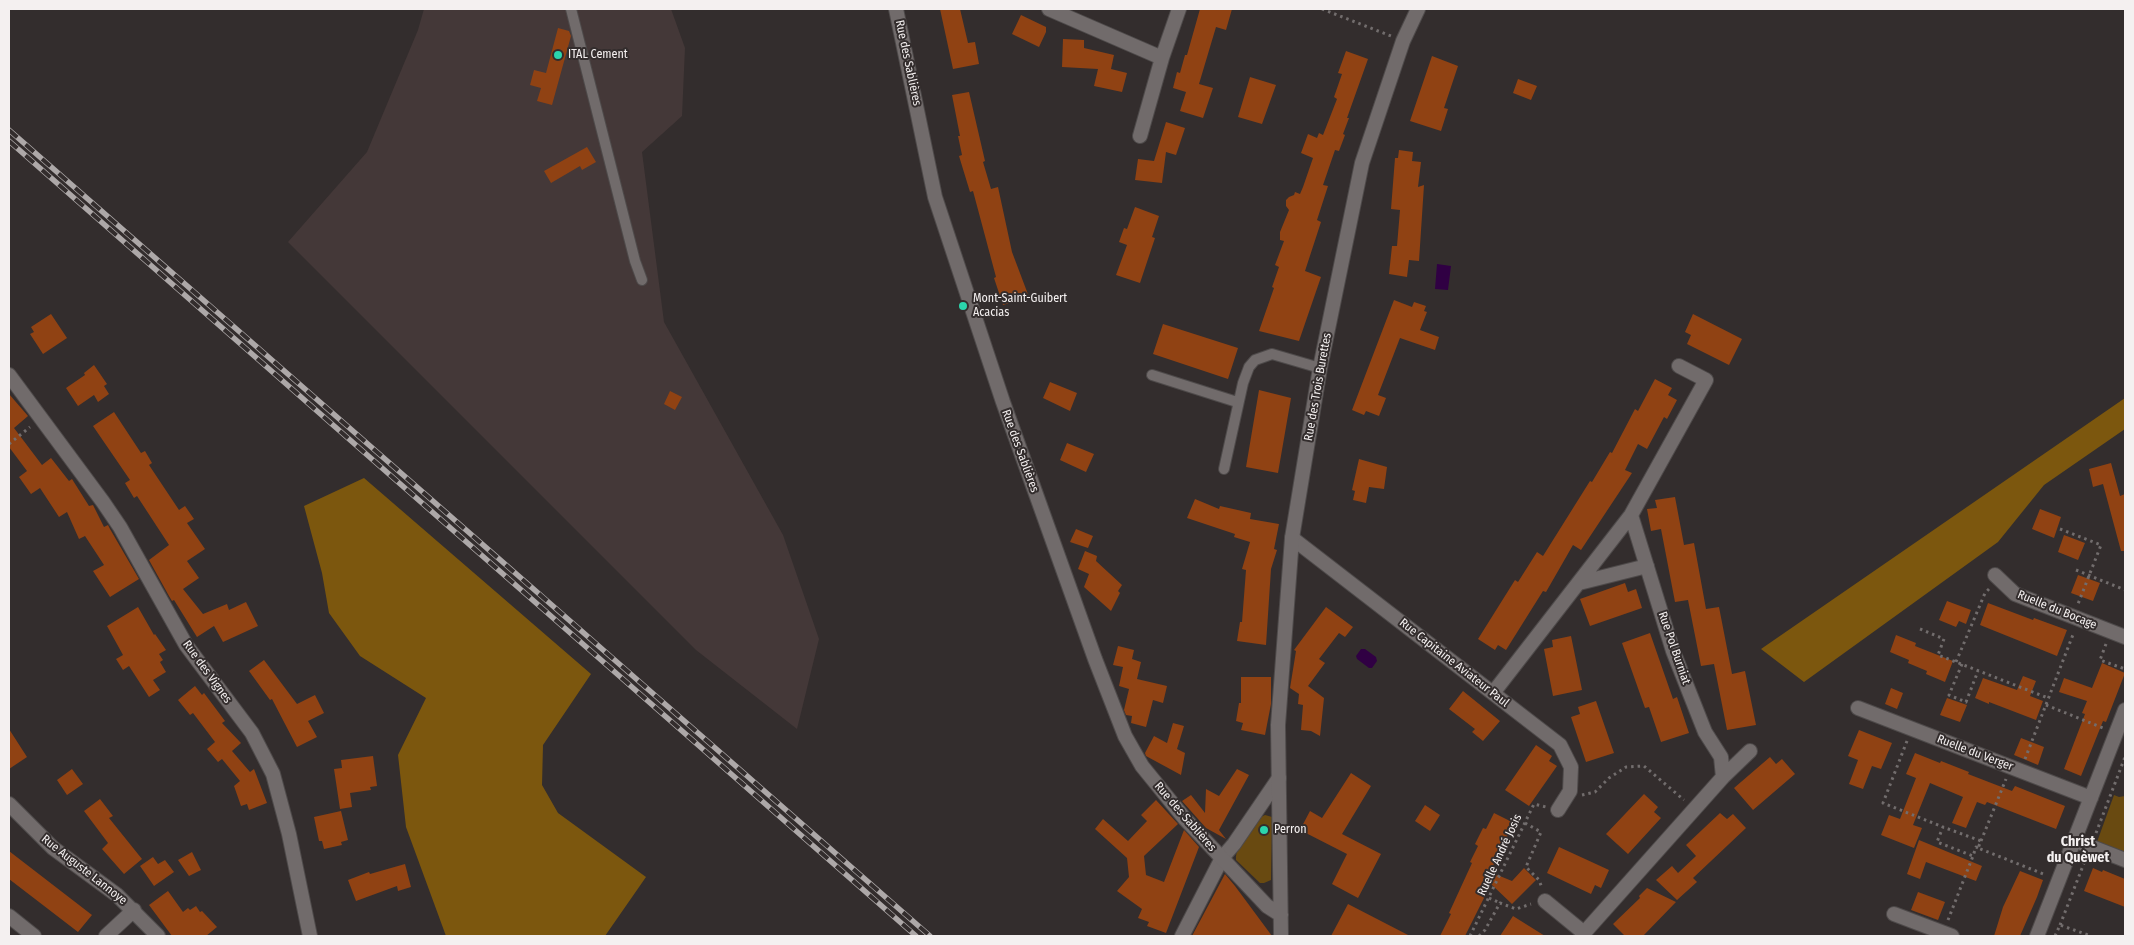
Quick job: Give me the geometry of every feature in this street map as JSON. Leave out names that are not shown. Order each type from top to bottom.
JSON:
[{"type":"street","name":"Rue des Sablières","points":[[896,9],[935,197],[1003,402],[1095,659],[1125,736],[1142,766],[1191,826],[1267,906],[1281,914]]},
{"type":"street","points":[[1049,9],[1162,58]]},
{"type":"street","points":[[1140,136],[1162,58],[1179,9]]},
{"type":"street","name":"Rue des Trois Burettes","points":[[1281,936],[1278,725],[1292,538],[1320,368],[1362,163],[1403,41],[1418,9]]},
{"type":"street","points":[[1493,693],[1631,515],[1706,380],[1679,366]]},
{"type":"street","name":"Rue des Vignes","points":[[9,375],[51,430],[120,528],[186,645],[252,733],[273,774],[289,834],[310,936]]},
{"type":"street","name":"Rue Pol Burniat","points":[[1631,515],[1673,651],[1705,732],[1722,757],[1723,777]]},
{"type":"street","name":"Rue Capitaine Aviateur Paul","points":[[1292,538],[1560,746],[1571,767],[1570,791],[1561,805]]},
{"type":"street","points":[[1579,583],[1647,566]]},
{"type":"street","name":"Ruelle du Bocage","points":[[1997,577],[2015,594],[2125,637]]},
{"type":"street","name":"Ruelle du Verger","points":[[1858,708],[2091,798]]},
{"type":"street","points":[[2037,936],[2125,710]]},
{"type":"street","points":[[1545,901],[1584,933],[1723,777],[1750,751]]},
{"type":"street","points":[[1182,936],[1222,858],[1234,844],[1279,778]]},
{"type":"street","name":"Rue Auguste Lannoye","points":[[9,804],[52,848],[134,910],[158,936]]},
{"type":"street","points":[[2074,840],[2125,860]]},
{"type":"street","points":[[106,936],[134,910]]},
{"type":"street","points":[[1894,914],[1948,934]]},
{"type":"street","points":[[9,916],[34,936]]},
{"type":"lane","points":[[571,9],[635,261],[642,280]]},
{"type":"lane","points":[[1224,469],[1238,402],[1249,367],[1263,356],[1272,354],[1320,368]]},
{"type":"lane","points":[[1152,375],[1238,402]]},
{"type":"path","points":[[1322,9],[1403,41]]},
{"type":"path","points":[[9,444],[30,427]]},
{"type":"path","points":[[1948,934],[1976,847],[1978,848],[2046,705],[2101,545],[2060,529]]},
{"type":"path","points":[[2076,570],[2125,590]]},
{"type":"path","points":[[1956,662],[1985,593],[1997,577]]},
{"type":"path","points":[[1920,629],[1944,639],[1938,655],[2048,698]]},
{"type":"path","points":[[2111,632],[2100,660],[2125,669]]},
{"type":"path","points":[[1962,664],[1949,695],[1966,702],[1978,671]]},
{"type":"path","points":[[2046,705],[2116,732]]},
{"type":"path","points":[[1912,729],[1882,803],[1981,841]]},
{"type":"path","points":[[1561,805],[1595,792],[1609,778],[1626,767],[1644,766],[1695,808]]},
{"type":"path","name":"Ruelle André Josis","points":[[1470,936],[1534,804],[1561,805]]},
{"type":"path","points":[[1489,898],[1516,909],[1545,901],[1539,880],[1526,867],[1541,832],[1525,823]]},
{"type":"path","points":[[1943,827],[1937,842],[1973,856]]},
{"type":"path","points":[[1978,848],[2059,880]]},
{"type":"path","points":[[1479,936],[1486,930],[1500,903]]},
{"type":"path","points":[[2055,936],[2060,925],[2091,936]]},
{"type":"shaded area","points":[[424,9],[671,9],[685,48],[682,116],[642,152],[664,322],[783,535],[819,639],[797,729],[696,650],[288,242],[367,152],[418,30]]},
{"type":"shaded area","points":[[1437,264],[1451,266],[1448,290],[1435,289]]},
{"type":"shaded area","points":[[2125,398],[2125,429],[2044,485],[1998,542],[1804,682],[1761,649]]},
{"type":"shaded area","points":[[364,478],[591,674],[543,745],[542,785],[558,813],[646,877],[605,936],[446,936],[406,827],[398,755],[426,698],[360,656],[329,613],[322,573],[304,506]]},
{"type":"shaded area","points":[[1361,649],[1365,649],[1376,657],[1377,661],[1372,668],[1369,668],[1357,659],[1356,656]]},
{"type":"shaded area","points":[[2114,795],[2119,797],[2125,796],[2125,852],[2097,842]]},
{"type":"shaded area","points":[[1265,815],[1272,817],[1271,880],[1260,883],[1236,860],[1236,856],[1237,851],[1261,817]]},
{"type":"building","points":[[940,9],[960,9],[968,43],[975,42],[979,64],[953,69]]},
{"type":"building","points":[[1200,9],[1232,9],[1226,30],[1216,27],[1199,84],[1213,88],[1203,118],[1180,111],[1186,92],[1173,88],[1177,72],[1180,73],[1185,55],[1187,55]]},
{"type":"building","points":[[1021,15],[1046,27],[1046,32],[1039,47],[1012,34]]},
{"type":"building","points":[[558,28],[569,31],[571,36],[552,105],[537,101],[541,88],[530,85],[534,70],[546,73]]},
{"type":"building","points":[[1063,39],[1084,40],[1084,48],[1114,55],[1111,69],[1127,73],[1122,92],[1094,86],[1098,69],[1062,67]]},
{"type":"building","points":[[1346,51],[1368,59],[1347,118],[1349,118],[1343,134],[1345,135],[1339,151],[1335,150],[1323,185],[1328,186],[1317,220],[1321,222],[1305,271],[1321,277],[1299,341],[1259,331],[1279,267],[1275,265],[1284,241],[1280,240],[1280,232],[1289,210],[1286,206],[1286,200],[1294,195],[1295,192],[1300,194],[1303,187],[1313,158],[1301,153],[1308,134],[1317,138],[1319,133],[1323,135],[1337,99],[1334,97],[1342,74],[1338,73]]},
{"type":"building","points":[[1432,56],[1458,66],[1444,108],[1448,109],[1441,131],[1410,121]]},
{"type":"building","points":[[1250,77],[1276,85],[1262,124],[1238,117]]},
{"type":"building","points":[[1518,79],[1537,86],[1531,100],[1513,93]]},
{"type":"building","points":[[969,92],[985,161],[983,162],[991,189],[998,187],[1012,252],[1029,297],[1003,305],[994,278],[996,277],[973,191],[970,192],[959,156],[962,155],[958,136],[960,136],[952,95]]},
{"type":"building","points":[[1166,122],[1185,128],[1176,155],[1166,152],[1162,183],[1135,180],[1138,159],[1154,161]]},
{"type":"building","points":[[587,147],[596,162],[582,170],[580,166],[551,183],[544,171]]},
{"type":"building","points":[[1399,150],[1413,152],[1412,161],[1421,162],[1418,187],[1424,185],[1419,261],[1409,260],[1407,277],[1389,274],[1392,246],[1397,246],[1400,210],[1391,209],[1395,158],[1398,158]]},
{"type":"building","points":[[1135,207],[1159,216],[1152,237],[1155,238],[1140,283],[1116,275],[1127,245],[1119,242],[1124,228],[1127,229]]},
{"type":"building","points":[[1394,300],[1412,307],[1414,302],[1426,306],[1424,311],[1427,312],[1420,330],[1439,337],[1435,350],[1400,338],[1378,395],[1386,398],[1379,416],[1366,411],[1364,415],[1352,410]]},
{"type":"building","points":[[51,314],[67,338],[43,354],[30,334],[34,332],[31,327]]},
{"type":"building","points":[[1693,314],[1742,339],[1729,365],[1687,344],[1691,335],[1685,332]]},
{"type":"building","points":[[1163,324],[1238,348],[1228,379],[1153,354]]},
{"type":"building","points":[[94,365],[107,384],[104,386],[109,394],[98,402],[94,395],[78,406],[66,388],[85,375],[84,373]]},
{"type":"building","points":[[1655,379],[1672,388],[1668,395],[1677,400],[1667,419],[1664,417],[1647,449],[1638,444],[1625,470],[1632,473],[1581,550],[1573,545],[1546,592],[1543,591],[1506,650],[1498,645],[1495,650],[1478,639],[1515,580],[1518,582],[1537,552],[1543,556],[1590,481],[1592,482],[1610,452],[1612,453],[1635,409],[1638,411]]},
{"type":"building","points":[[1050,382],[1077,393],[1070,411],[1043,398]]},
{"type":"building","points":[[1259,390],[1291,398],[1278,473],[1246,467]]},
{"type":"building","points":[[670,391],[682,397],[675,410],[664,404]]},
{"type":"building","points":[[9,394],[28,416],[14,428],[42,465],[51,458],[69,481],[72,479],[89,506],[93,505],[104,527],[108,525],[139,579],[110,597],[93,571],[104,565],[85,536],[79,539],[67,512],[59,517],[40,488],[31,494],[19,477],[27,471],[9,447]]},
{"type":"building","points":[[114,412],[141,453],[145,451],[152,463],[149,465],[179,510],[185,506],[194,519],[187,523],[205,549],[187,561],[199,578],[183,589],[203,614],[227,604],[229,610],[246,602],[258,626],[223,642],[214,626],[197,637],[174,600],[172,601],[149,560],[169,545],[137,496],[134,498],[125,483],[130,480],[93,426]]},
{"type":"building","points":[[1067,443],[1094,454],[1086,472],[1060,460]]},
{"type":"building","points":[[1359,459],[1387,467],[1384,489],[1369,487],[1366,503],[1353,500],[1355,491],[1352,490]]},
{"type":"building","points":[[2111,463],[2120,496],[2125,494],[2125,551],[2121,551],[2103,484],[2093,487],[2089,469]]},
{"type":"building","points":[[1675,497],[1684,545],[1694,543],[1706,609],[1719,607],[1732,674],[1745,671],[1756,725],[1727,730],[1714,664],[1701,666],[1688,600],[1675,602],[1661,529],[1651,531],[1647,509],[1657,508],[1655,500]]},
{"type":"building","points":[[1195,499],[1219,509],[1220,506],[1251,513],[1250,519],[1279,524],[1274,549],[1277,550],[1271,569],[1266,645],[1237,641],[1240,622],[1242,622],[1246,570],[1242,569],[1250,542],[1234,537],[1235,534],[1187,518]]},
{"type":"building","points":[[2040,509],[2061,517],[2054,538],[2032,529]]},
{"type":"building","points":[[1076,529],[1093,536],[1088,548],[1070,542]]},
{"type":"building","points":[[2064,535],[2085,543],[2078,560],[2058,552]]},
{"type":"building","points":[[1085,551],[1097,556],[1096,561],[1122,585],[1111,611],[1084,587],[1089,574],[1078,569]]},
{"type":"building","points":[[2078,575],[2100,583],[2093,601],[2071,593]]},
{"type":"building","points":[[1625,583],[1628,592],[1636,589],[1642,608],[1590,626],[1580,599]]},
{"type":"building","points":[[1947,601],[1971,610],[1966,624],[1959,621],[1956,627],[1939,620]]},
{"type":"building","points":[[1988,603],[2033,620],[2034,618],[2067,630],[2057,656],[1980,625]]},
{"type":"building","points":[[138,607],[154,635],[166,650],[159,654],[163,660],[160,662],[166,672],[153,680],[160,690],[149,697],[129,666],[123,670],[116,659],[123,655],[107,626]]},
{"type":"building","points":[[1326,607],[1353,627],[1345,637],[1339,633],[1319,659],[1325,663],[1308,686],[1324,698],[1320,736],[1311,731],[1301,730],[1303,705],[1298,704],[1299,694],[1290,688],[1296,651],[1294,650]]},
{"type":"building","points":[[1650,633],[1673,699],[1677,697],[1689,733],[1661,742],[1649,707],[1645,708],[1622,643]]},
{"type":"building","points":[[1896,635],[1916,643],[1915,646],[1953,661],[1945,682],[1926,674],[1927,671],[1908,663],[1909,660],[1890,652]]},
{"type":"building","points":[[1571,636],[1582,690],[1553,696],[1544,649],[1553,647],[1552,640]]},
{"type":"building","points":[[1118,646],[1134,650],[1132,659],[1141,662],[1137,679],[1167,686],[1163,703],[1153,700],[1146,727],[1131,723],[1132,716],[1126,715],[1124,710],[1129,689],[1119,686],[1123,667],[1113,665]]},
{"type":"building","points":[[264,660],[297,704],[315,695],[324,713],[308,721],[317,737],[297,747],[272,699],[270,700],[249,671]]},
{"type":"building","points":[[2102,663],[2125,673],[2106,722],[2103,721],[2081,776],[2064,769],[2085,714],[2082,713],[2087,701],[2059,692],[2064,678],[2092,688]]},
{"type":"building","points":[[2023,676],[2036,681],[2030,696],[2043,701],[2036,720],[1975,698],[1983,678],[2017,690]]},
{"type":"building","points":[[1241,677],[1271,677],[1271,704],[1265,735],[1241,730],[1243,723],[1236,721],[1239,703],[1241,703]]},
{"type":"building","points":[[195,686],[202,695],[204,693],[225,721],[222,723],[241,743],[232,751],[250,772],[254,769],[267,803],[249,810],[247,804],[241,806],[234,786],[240,781],[222,759],[218,762],[207,749],[215,742],[193,713],[190,715],[178,700]]},
{"type":"building","points":[[1891,688],[1903,693],[1897,709],[1885,704]]},
{"type":"building","points":[[1463,691],[1500,721],[1483,741],[1472,732],[1475,729],[1449,709]]},
{"type":"building","points":[[1947,698],[1967,705],[1960,722],[1940,715]]},
{"type":"building","points":[[1596,701],[1614,753],[1586,762],[1571,717],[1580,714],[1578,707]]},
{"type":"building","points":[[1173,723],[1184,726],[1177,749],[1185,753],[1181,775],[1146,756],[1145,753],[1154,736],[1167,743]]},
{"type":"building","points":[[9,729],[27,757],[9,769]]},
{"type":"building","points":[[1859,730],[1892,743],[1881,769],[1872,766],[1863,789],[1849,784],[1858,760],[1848,756]]},
{"type":"building","points":[[2021,738],[2044,747],[2038,765],[2014,755]]},
{"type":"building","points":[[1536,745],[1552,756],[1549,761],[1557,766],[1529,806],[1505,790]]},
{"type":"building","points":[[1915,753],[1940,763],[1941,761],[2012,791],[2015,786],[2065,806],[2056,829],[1987,802],[1985,805],[1977,802],[1966,828],[1952,823],[1963,797],[1930,783],[1913,825],[1922,828],[1914,848],[1881,835],[1889,815],[1900,819],[1916,778],[1906,774]]},
{"type":"building","points":[[373,756],[377,786],[370,787],[371,790],[350,793],[352,807],[340,809],[334,769],[342,768],[341,760]]},
{"type":"building","points":[[1770,757],[1776,764],[1782,759],[1795,774],[1753,810],[1734,788]]},
{"type":"building","points":[[72,769],[83,784],[67,795],[57,780]]},
{"type":"building","points":[[1237,769],[1249,775],[1219,830],[1226,839],[1206,828],[1182,801],[1191,795],[1205,813],[1206,789],[1219,796]]},
{"type":"building","points":[[1351,773],[1371,786],[1342,834],[1381,854],[1358,898],[1332,884],[1347,854],[1300,830],[1310,811],[1322,818]]},
{"type":"building","points":[[1644,794],[1658,807],[1654,812],[1661,818],[1628,854],[1606,834]]},
{"type":"building","points":[[100,799],[113,816],[109,818],[142,859],[124,874],[102,849],[108,843],[84,811]]},
{"type":"building","points":[[1156,800],[1178,824],[1144,856],[1146,875],[1164,882],[1184,830],[1199,847],[1166,933],[1147,926],[1149,922],[1138,918],[1142,909],[1117,891],[1129,877],[1127,858],[1095,829],[1103,819],[1128,841],[1147,821],[1141,815]]},
{"type":"building","points":[[1425,805],[1440,815],[1430,831],[1415,821]]},
{"type":"building","points":[[341,811],[348,840],[341,842],[342,845],[324,849],[322,841],[319,841],[314,817]]},
{"type":"building","points":[[1494,813],[1514,823],[1490,872],[1512,881],[1524,868],[1536,880],[1512,904],[1491,884],[1465,936],[1440,936],[1472,863],[1470,862],[1478,846],[1475,844],[1483,828],[1486,829]]},
{"type":"building","points":[[1720,813],[1727,819],[1733,814],[1746,828],[1693,878],[1697,882],[1677,900],[1656,880],[1672,866],[1678,873],[1696,856],[1686,845]]},
{"type":"building","points":[[1919,840],[1982,866],[1976,881],[1926,862],[1920,879],[1907,874]]},
{"type":"building","points":[[1559,847],[1609,870],[1601,888],[1595,885],[1591,894],[1547,873]]},
{"type":"building","points":[[9,851],[92,915],[78,932],[9,879]]},
{"type":"building","points":[[192,852],[201,870],[189,876],[178,860]]},
{"type":"building","points":[[153,857],[158,864],[165,860],[174,872],[154,886],[140,866]]},
{"type":"building","points":[[405,864],[411,887],[398,891],[397,886],[356,901],[348,880],[369,872],[370,874]]},
{"type":"building","points":[[2093,868],[2125,879],[2125,907],[2084,891]]},
{"type":"building","points":[[2020,871],[2043,880],[2037,897],[2020,936],[1994,936],[2003,907]]},
{"type":"building","points":[[1225,874],[1235,886],[1272,936],[1192,936]]},
{"type":"building","points":[[1647,888],[1676,902],[1643,936],[1625,936],[1613,924],[1640,898],[1639,896]]},
{"type":"building","points":[[168,891],[183,912],[188,908],[190,910],[196,906],[217,927],[206,936],[172,936],[149,905]]},
{"type":"building","points":[[1918,892],[1945,902],[1938,920],[1911,910]]},
{"type":"building","points":[[1348,904],[1410,936],[1331,936]]},
{"type":"building","points":[[1513,916],[1545,936],[1500,936]]},
{"type":"railway","points":[[9,130],[930,936]]},
{"type":"railway","points":[[9,141],[916,936]]},
{"type":"place","name":"ITAL Cement","points":[[558,55]]},
{"type":"place","name":"Mont-Saint-Guibert Acacias","points":[[963,306]]},
{"type":"place","name":"Perron","points":[[1264,830]]},
{"type":"district","name":"Christ du Quèwet","points":[[2078,850]]}]
